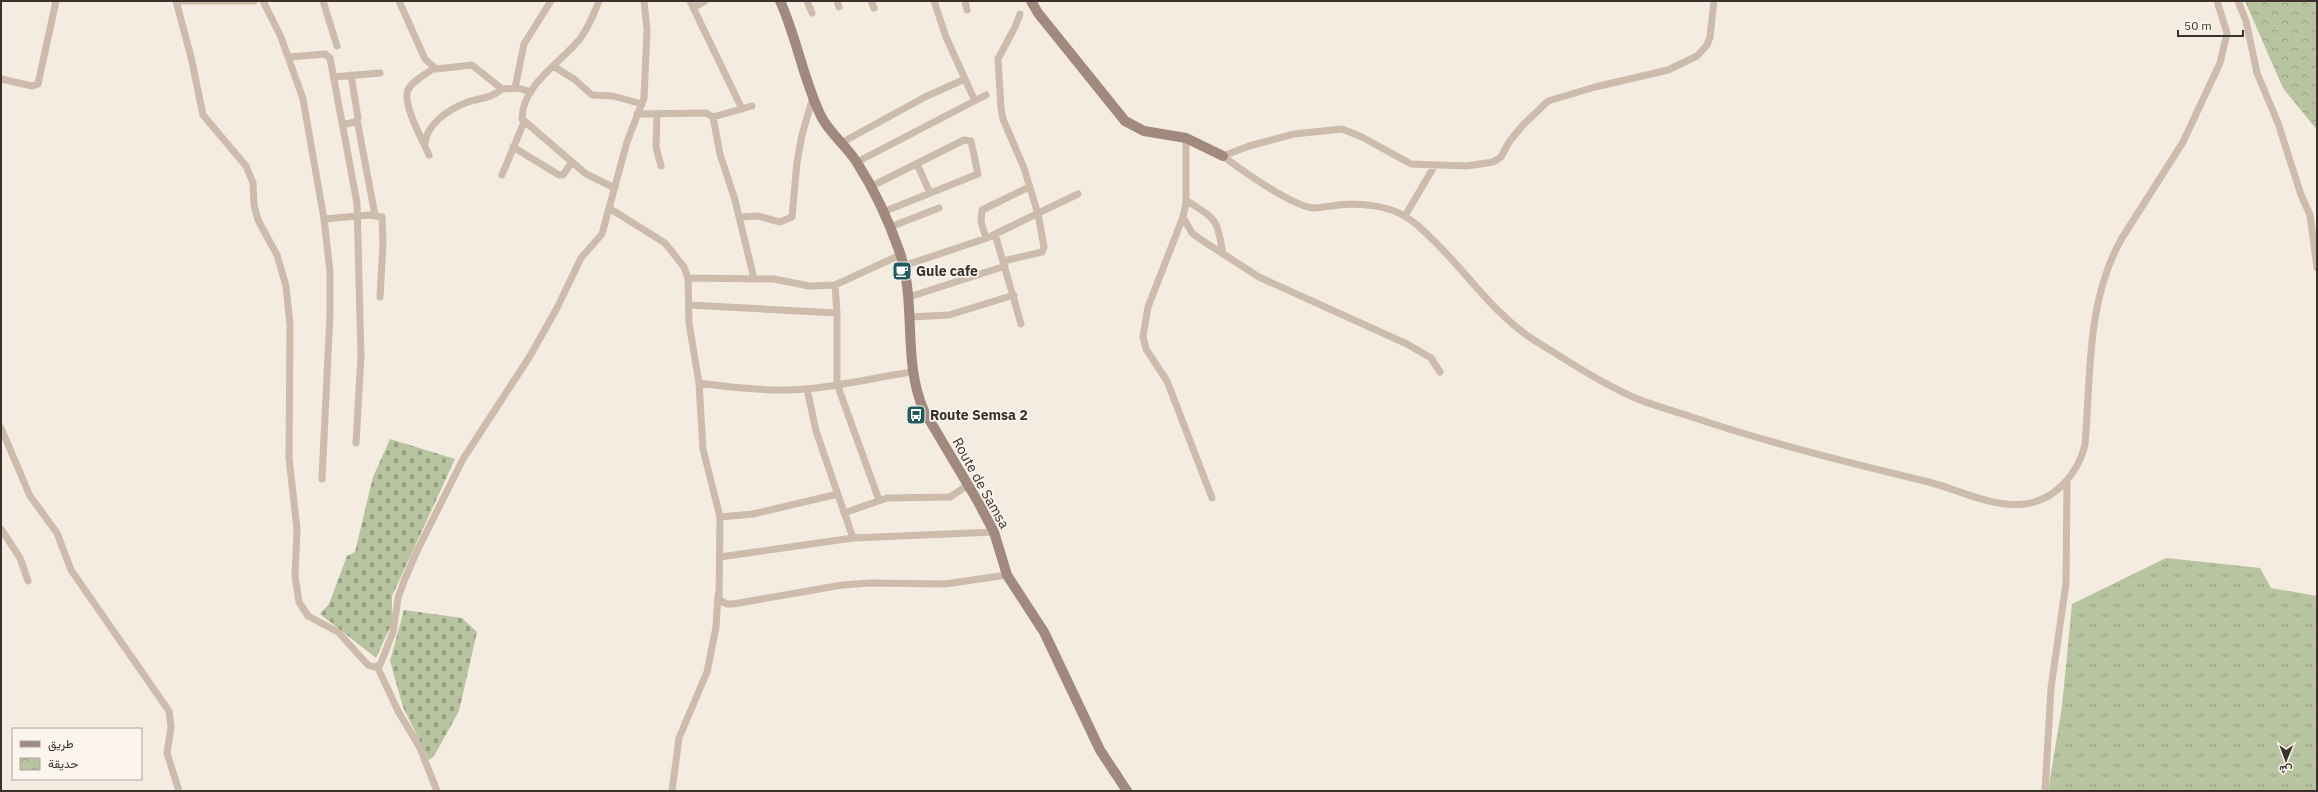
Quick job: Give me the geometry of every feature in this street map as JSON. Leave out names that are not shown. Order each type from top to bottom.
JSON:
[{"type":"street","points":[[1,80],[32,86],[38,84],[56,1]]},
{"type":"street","points":[[254,1],[176,1],[191,57],[203,115],[246,166],[253,183],[254,205],[258,220],[276,255],[286,286],[290,325],[289,458],[297,529],[295,576],[300,602],[308,616],[338,632],[368,665],[377,666]]},
{"type":"street","points":[[263,1],[289,57],[303,99],[324,219],[330,272],[330,307],[322,479]]},
{"type":"street","points":[[323,1],[338,46]]},
{"type":"street","points":[[399,1],[425,59],[434,68]]},
{"type":"street","points":[[515,88],[524,44],[551,1]]},
{"type":"street","points":[[502,175],[524,122],[522,112],[531,92],[553,66],[580,39],[599,1]]},
{"type":"street","points":[[437,791],[420,748],[398,712],[377,666],[393,632],[398,598],[407,575],[463,459],[530,356],[557,308],[581,258],[602,234],[627,142],[642,104],[646,86],[647,65],[644,1]]},
{"type":"street","points":[[705,1],[692,4],[742,109]]},
{"type":"street","name":"Route de Samsa","points":[[780,1],[798,45],[813,97],[822,118],[857,162],[890,227],[900,255],[909,297],[912,372],[917,396],[924,411],[994,532],[1008,575],[1044,632],[1100,750],[1127,791]]},
{"type":"street","points":[[807,1],[812,13]]},
{"type":"street","points":[[934,1],[946,37],[975,101]]},
{"type":"street","points":[[965,1],[967,10]]},
{"type":"street","points":[[1031,1],[1038,13],[1120,116],[1130,124],[1148,132],[1186,138],[1223,156],[1249,176],[1310,208],[1355,204],[1389,209],[1405,216],[1418,225],[1444,250],[1503,317],[1515,327],[1593,376],[1636,398],[1762,441],[1942,486],[2002,503],[2031,503],[2046,496],[2068,481],[2079,465],[2085,445],[2092,340],[2101,284],[2122,238],[2183,142],[2220,63],[2227,33],[2217,1]]},
{"type":"street","points":[[1223,156],[1249,146],[1294,134],[1313,130],[1342,129],[1376,144],[1405,162],[1435,165],[1476,165],[1493,162],[1501,157],[1509,142],[1522,126],[1548,101],[1595,87],[1668,70],[1697,56],[1707,45],[1713,24],[1714,1]]},
{"type":"street","points":[[2238,1],[2246,21],[2257,73],[2278,123],[2301,196],[2310,215],[2317,268]]},
{"type":"street","points":[[909,297],[1043,251],[1044,244],[1038,214],[1003,119],[997,69],[998,59],[1015,27],[1020,14]]},
{"type":"street","points":[[289,57],[328,55],[334,76],[355,193],[361,356],[356,443]]},
{"type":"street","points":[[429,155],[408,105],[407,93],[414,83],[434,68],[472,65],[502,89]]},
{"type":"street","points":[[553,66],[574,79],[592,95],[608,95],[642,104]]},
{"type":"street","points":[[334,76],[380,73]]},
{"type":"street","points":[[351,75],[358,114],[357,120],[375,215]]},
{"type":"street","points":[[841,143],[925,97],[965,79]]},
{"type":"street","points":[[425,144],[429,128],[451,110],[465,103],[493,96],[502,89],[515,88],[531,92]]},
{"type":"street","points":[[857,162],[986,95]]},
{"type":"street","points":[[740,217],[758,216],[780,222],[792,217],[797,162],[802,135],[813,97]]},
{"type":"street","points":[[637,114],[706,113],[713,117],[752,106]]},
{"type":"street","points":[[657,114],[656,147],[661,166]]},
{"type":"street","points":[[713,117],[720,154],[740,217],[754,279]]},
{"type":"street","points":[[342,125],[357,120]]},
{"type":"street","points":[[524,122],[548,140],[586,174],[615,188]]},
{"type":"street","points":[[1186,138],[1186,200],[1183,217],[1148,307],[1143,336],[1146,349],[1167,382],[1212,498]]},
{"type":"street","points":[[870,187],[964,140],[971,141],[978,174],[883,212]]},
{"type":"street","points":[[513,147],[559,175],[563,175],[572,162]]},
{"type":"street","points":[[917,164],[930,193]]},
{"type":"street","points":[[1405,216],[1435,165]]},
{"type":"street","points":[[986,238],[981,222],[982,210],[1029,187]]},
{"type":"street","points":[[903,266],[986,238],[1078,194]]},
{"type":"street","points":[[1186,200],[1210,216],[1217,224],[1223,254]]},
{"type":"street","points":[[609,208],[665,243],[684,267],[688,278],[691,339],[699,382],[703,449],[720,518],[720,557],[716,627],[707,672],[679,738],[672,791]]},
{"type":"street","points":[[890,227],[939,208]]},
{"type":"street","points":[[324,219],[375,215],[382,217],[380,297]]},
{"type":"street","points":[[1183,217],[1192,233],[1259,277],[1407,344],[1431,358],[1440,372]]},
{"type":"street","points":[[995,234],[1014,295],[1021,324]]},
{"type":"street","points":[[688,278],[774,279],[809,286],[835,285],[900,255]]},
{"type":"street","points":[[835,285],[837,313],[837,384],[879,500]]},
{"type":"street","points":[[910,317],[950,315],[1014,295]]},
{"type":"street","points":[[689,306],[837,313]]},
{"type":"street","points":[[699,382],[762,390],[807,389],[912,372]]},
{"type":"street","points":[[807,389],[816,431],[853,538]]},
{"type":"street","points":[[1,428],[30,496],[57,533],[71,570],[169,711],[171,727],[167,753],[179,791]]},
{"type":"street","points":[[2045,791],[2051,688],[2066,584],[2068,481]]},
{"type":"street","points":[[844,513],[879,500],[898,497],[944,498],[968,485]]},
{"type":"street","points":[[720,518],[753,514],[838,494]]},
{"type":"street","points":[[1,529],[20,558],[28,581]]},
{"type":"street","points":[[720,557],[853,538],[994,532]]},
{"type":"street","points":[[718,595],[719,600],[722,602],[733,604],[842,585],[870,583],[945,584],[1008,575]]},
{"type":"green space","points":[[2245,1],[2317,1],[2317,130],[2283,88]]},
{"type":"green space","points":[[390,439],[455,459],[392,596],[392,623],[376,658],[320,614],[329,604],[347,556],[355,552],[373,477]]},
{"type":"green space","points":[[2166,558],[2260,568],[2271,588],[2317,596],[2317,791],[2048,791],[2062,706],[2072,604]]},
{"type":"green space","points":[[404,610],[462,618],[477,632],[459,711],[434,756],[429,760],[403,707],[390,661]]},
{"type":"place","name":"Gule cafe","points":[[902,271]]},
{"type":"place","name":"Route Semsa 2","points":[[916,415]]}]
